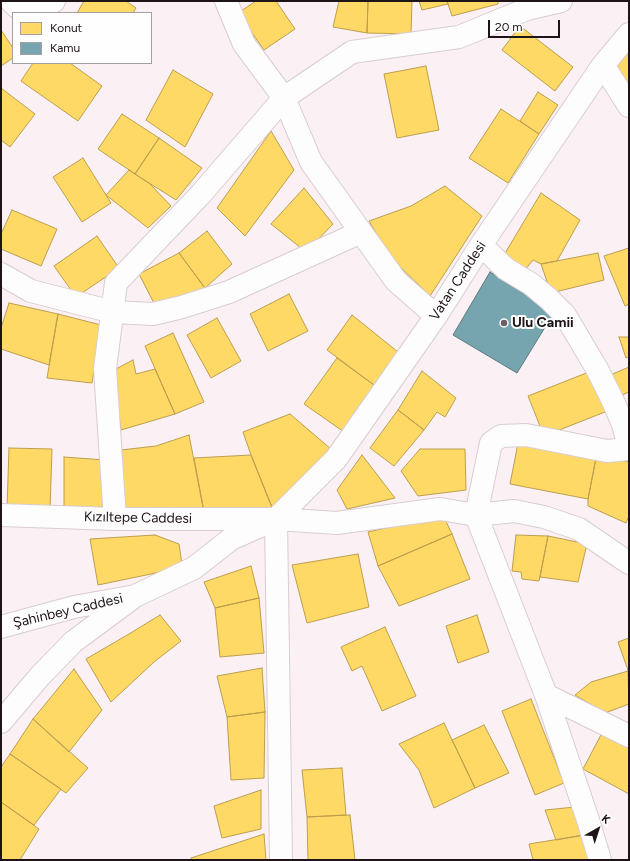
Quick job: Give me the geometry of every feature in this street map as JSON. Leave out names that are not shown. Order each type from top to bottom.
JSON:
[{"type":"street","points":[[11,1],[17,7],[40,10],[54,1]]},
{"type":"street","points":[[226,1],[244,44],[284,98],[311,162],[396,281],[436,316]]},
{"type":"street","points":[[115,519],[105,369],[116,283],[200,195],[284,98],[352,52],[459,36],[527,9],[560,1]]},
{"type":"street","name":"Vatan Caddesi","points":[[276,519],[336,459],[436,316],[481,245],[603,65],[629,34]]},
{"type":"street","points":[[603,65],[629,106]]},
{"type":"street","points":[[1,274],[31,291],[113,312],[153,314],[182,307],[222,294],[361,232]]},
{"type":"street","points":[[481,245],[506,269],[550,299],[565,315],[614,401],[623,424],[629,448],[607,451],[526,435],[501,436],[492,443],[476,515],[546,695],[600,860]]},
{"type":"street","name":"Kızıltepe Caddesi","points":[[1,515],[115,519],[276,519],[337,523],[440,509],[476,515],[514,511],[544,517],[578,529],[629,563]]},
{"type":"street","points":[[1,722],[40,676],[73,642],[135,596],[194,568],[231,539],[276,519],[281,860]]},
{"type":"street","name":"Şahinbey Caddesi","points":[[1,627],[74,607],[135,596]]},
{"type":"street","points":[[546,695],[629,736]]},
{"type":"building: Konut","points":[[84,1],[126,1],[136,8],[134,12],[78,12]]},
{"type":"building: Konut","points":[[256,1],[276,1],[295,29],[264,50],[238,13]]},
{"type":"building: Konut","points":[[339,1],[368,1],[367,33],[333,27]]},
{"type":"building: Konut","points":[[368,1],[412,1],[411,34],[367,33]]},
{"type":"building: Konut","points":[[419,1],[447,1],[448,4],[422,10]]},
{"type":"building: Konut","points":[[447,1],[498,1],[498,4],[452,16]]},
{"type":"building: Konut","points":[[520,26],[573,67],[555,91],[502,50]]},
{"type":"building: Konut","points":[[1,30],[12,46],[12,59],[1,66]]},
{"type":"building: Konut","points":[[629,51],[629,85],[614,64]]},
{"type":"building: Konut","points":[[32,64],[71,64],[102,86],[78,121],[21,81]]},
{"type":"building: Konut","points":[[426,66],[439,130],[397,138],[384,74]]},
{"type":"building: Konut","points":[[173,70],[213,94],[185,147],[146,120]]},
{"type":"building: Konut","points":[[1,88],[35,114],[10,147],[1,140]]},
{"type":"building: Konut","points":[[538,92],[558,105],[539,134],[520,121]]},
{"type":"building: Konut","points":[[501,109],[539,134],[508,183],[469,158]]},
{"type":"building: Konut","points":[[122,114],[159,138],[135,174],[98,149]]},
{"type":"building: Konut","points":[[271,131],[294,170],[245,236],[217,208]]},
{"type":"building: Konut","points":[[159,138],[202,168],[176,200],[135,174]]},
{"type":"building: Konut","points":[[83,158],[111,203],[82,222],[53,177]]},
{"type":"building: Konut","points":[[129,170],[150,184],[171,206],[148,228],[106,195]]},
{"type":"building: Konut","points":[[445,186],[482,216],[430,296],[390,257],[369,221],[411,206]]},
{"type":"building: Konut","points":[[304,188],[333,224],[306,252],[271,224]]},
{"type":"building: Konut","points":[[541,193],[580,220],[557,261],[541,264],[533,260],[524,271],[504,255]]},
{"type":"building: Konut","points":[[12,210],[57,229],[41,266],[1,249],[1,234]]},
{"type":"building: Konut","points":[[207,231],[232,264],[205,288],[179,253]]},
{"type":"building: Konut","points":[[97,236],[119,268],[76,297],[54,266]]},
{"type":"building: Konut","points":[[629,248],[629,304],[625,306],[604,256]]},
{"type":"building: Konut","points":[[179,253],[205,288],[156,307],[139,274]]},
{"type":"building: Konut","points":[[598,253],[604,280],[551,293],[541,264]]},
{"type":"building: Konut","points":[[289,294],[308,331],[268,351],[250,314]]},
{"type":"building: Konut","points":[[9,303],[58,314],[49,365],[1,349],[1,328]]},
{"type":"building: Konut","points":[[58,314],[101,325],[92,383],[47,378]]},
{"type":"building: Konut","points":[[352,315],[398,352],[374,385],[327,350]]},
{"type":"building: Konut","points":[[217,318],[241,361],[211,378],[187,335]]},
{"type":"building: Konut","points":[[173,333],[204,402],[175,414],[145,346]]},
{"type":"building: Konut","points":[[619,337],[629,337],[629,357],[626,358]]},
{"type":"building: Konut","points":[[337,358],[374,385],[344,432],[304,404]]},
{"type":"building: Konut","points":[[133,360],[136,374],[155,369],[175,414],[121,430],[112,371]]},
{"type":"building: Konut","points":[[629,367],[629,392],[620,396],[608,376]]},
{"type":"building: Konut","points":[[594,370],[610,410],[544,436],[528,396]]},
{"type":"building: Konut","points":[[422,371],[456,398],[445,417],[437,412],[424,430],[398,410]]},
{"type":"building: Konut","points":[[398,410],[424,430],[394,466],[370,448]]},
{"type":"building: Konut","points":[[290,414],[331,449],[273,510],[243,432]]},
{"type":"building: Konut","points":[[189,435],[204,512],[120,511],[121,450],[156,446]]},
{"type":"building: Konut","points":[[519,438],[597,453],[588,499],[510,484]]},
{"type":"building: Konut","points":[[9,448],[52,449],[50,510],[7,509]]},
{"type":"building: Konut","points":[[420,449],[465,449],[466,490],[418,496],[401,471]]},
{"type":"building: Konut","points":[[597,453],[629,462],[629,516],[626,523],[588,506]]},
{"type":"building: Konut","points":[[251,455],[273,510],[204,512],[194,458]]},
{"type":"building: Konut","points":[[362,455],[395,498],[347,509],[337,490]]},
{"type":"building: Konut","points":[[64,457],[105,460],[106,507],[64,509]]},
{"type":"building: Konut","points":[[443,515],[452,534],[378,566],[368,532]]},
{"type":"building: Konut","points":[[452,534],[470,579],[399,606],[378,566]]},
{"type":"building: Konut","points":[[155,535],[179,544],[182,564],[175,569],[98,585],[90,539]]},
{"type":"building: Konut","points":[[516,535],[548,536],[539,581],[522,579],[521,572],[512,571]]},
{"type":"building: Konut","points":[[548,536],[587,544],[578,582],[540,577]]},
{"type":"building: Konut","points":[[358,554],[369,607],[307,623],[292,565]]},
{"type":"building: Konut","points":[[251,566],[259,598],[215,608],[204,582]]},
{"type":"building: Konut","points":[[259,598],[264,653],[220,657],[215,608]]},
{"type":"building: Konut","points":[[160,615],[181,641],[154,662],[111,702],[86,659]]},
{"type":"building: Konut","points":[[477,615],[489,652],[458,663],[446,626]]},
{"type":"building: Konut","points":[[385,627],[416,696],[382,711],[362,666],[352,671],[341,647]]},
{"type":"building: Konut","points":[[629,638],[629,673],[618,642]]},
{"type":"building: Konut","points":[[262,668],[265,712],[227,717],[217,676]]},
{"type":"building: Konut","points":[[74,669],[102,710],[69,752],[33,719]]},
{"type":"building: Konut","points":[[628,671],[629,704],[605,713],[575,695],[591,682]]},
{"type":"building: Konut","points":[[531,699],[564,783],[535,795],[502,711]]},
{"type":"building: Konut","points":[[265,712],[264,778],[231,780],[227,717]]},
{"type":"building: Konut","points":[[33,719],[88,768],[66,793],[10,754]]},
{"type":"building: Konut","points":[[444,723],[475,788],[434,808],[419,770],[399,744]]},
{"type":"building: Konut","points":[[484,725],[509,773],[475,788],[452,740]]},
{"type":"building: Konut","points":[[603,731],[629,745],[629,794],[583,769]]},
{"type":"building: Konut","points":[[10,754],[61,789],[34,825],[1,802],[1,767]]},
{"type":"building: Konut","points":[[342,768],[346,815],[307,817],[302,770]]},
{"type":"building: Konut","points":[[261,790],[261,829],[222,838],[214,806]]},
{"type":"building: Konut","points":[[1,802],[39,829],[20,860],[1,860]]},
{"type":"building: Konut","points":[[575,807],[584,835],[556,840],[545,810]]},
{"type":"building: Konut","points":[[350,815],[355,860],[308,860],[307,817]]},
{"type":"building: Konut","points":[[264,834],[266,860],[191,860],[191,858]]},
{"type":"building: Konut","points":[[584,835],[590,860],[533,860],[529,844]]},
{"type":"building: Kamu","name":"Ulu Camii","points":[[490,272],[555,311],[517,373],[453,335]]},
{"type":"place","name":"Ulu Camii","points":[[504,323]]}]
